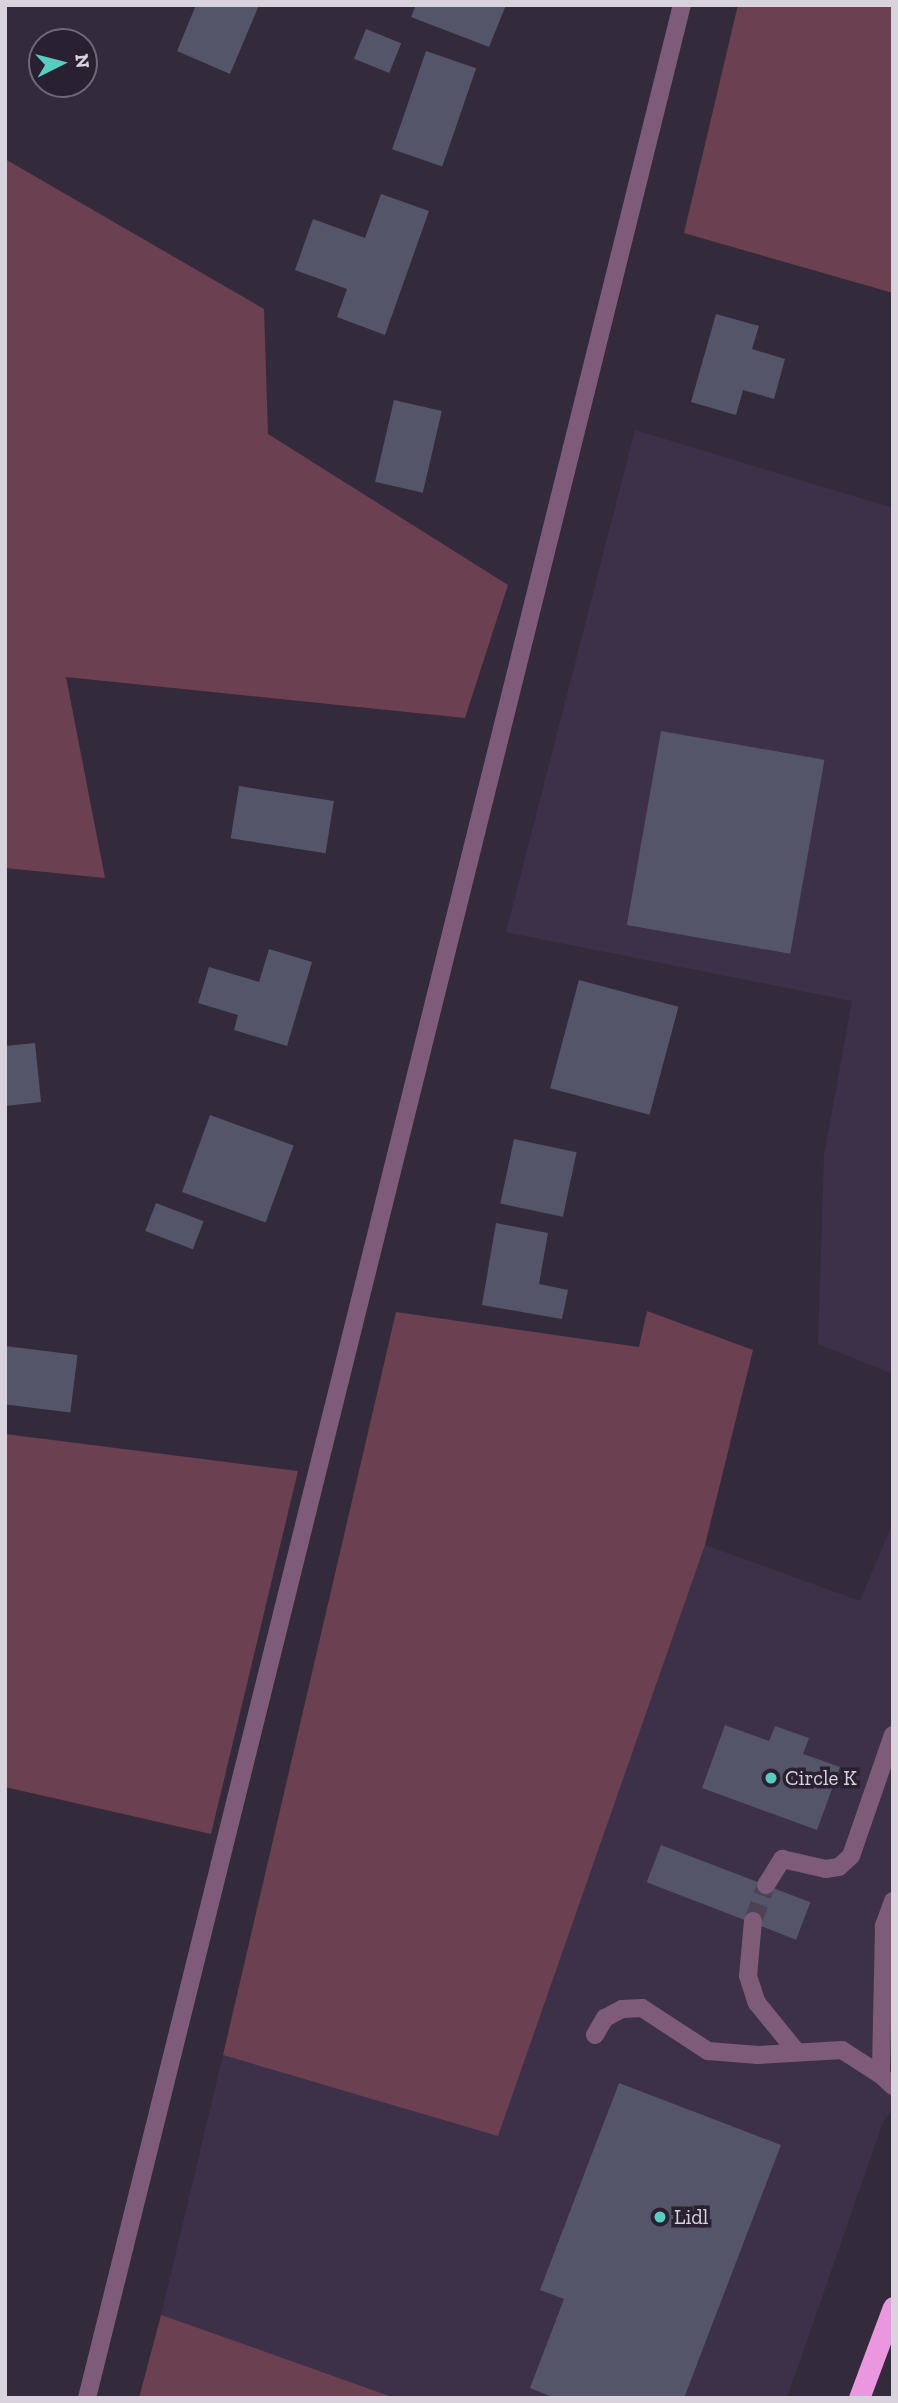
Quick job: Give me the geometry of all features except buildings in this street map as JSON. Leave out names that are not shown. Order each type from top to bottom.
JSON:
[{"type":"highway","points":[[859,2398],[893,2307]]},
{"type":"street","points":[[87,2398],[681,5]]},
{"type":"street","points":[[766,1885],[782,1858],[825,1869],[839,1867],[851,1856],[893,1735]]},
{"type":"street","points":[[887,2080],[884,1926],[893,1901]]},
{"type":"street","points":[[753,1921],[748,1976],[757,2003],[796,2050]]},
{"type":"street","points":[[595,2035],[605,2018],[622,2009],[642,2008],[708,2051],[758,2055],[796,2050],[842,2050],[887,2080]]},
{"type":"shaded area","points":[[738,5],[893,5],[893,293],[684,233]]},
{"type":"shaded area","points":[[5,159],[264,309],[268,434],[508,585],[465,718],[66,677],[105,878],[5,868]]},
{"type":"shaded area","points":[[635,430],[893,508],[893,1374],[818,1344],[824,1155],[852,1001],[506,932]]},
{"type":"shaded area","points":[[647,1311],[753,1350],[705,1545],[498,2136],[223,2055],[396,1312],[639,1347]]},
{"type":"shaded area","points":[[5,1434],[298,1471],[211,1834],[5,1787]]},
{"type":"shaded area","points":[[893,1522],[893,2109],[883,2122],[787,2398],[395,2398],[161,2315],[223,2055],[498,2135],[705,1545],[860,1601]]},
{"type":"shaded area","points":[[161,2315],[173,2319],[395,2398],[139,2398]]},
{"type":"tunnel","points":[[753,1921],[766,1885]]},
{"type":"place","name":"Circle K","points":[[771,1778]]},
{"type":"place","name":"Lidl","points":[[660,2217]]}]
